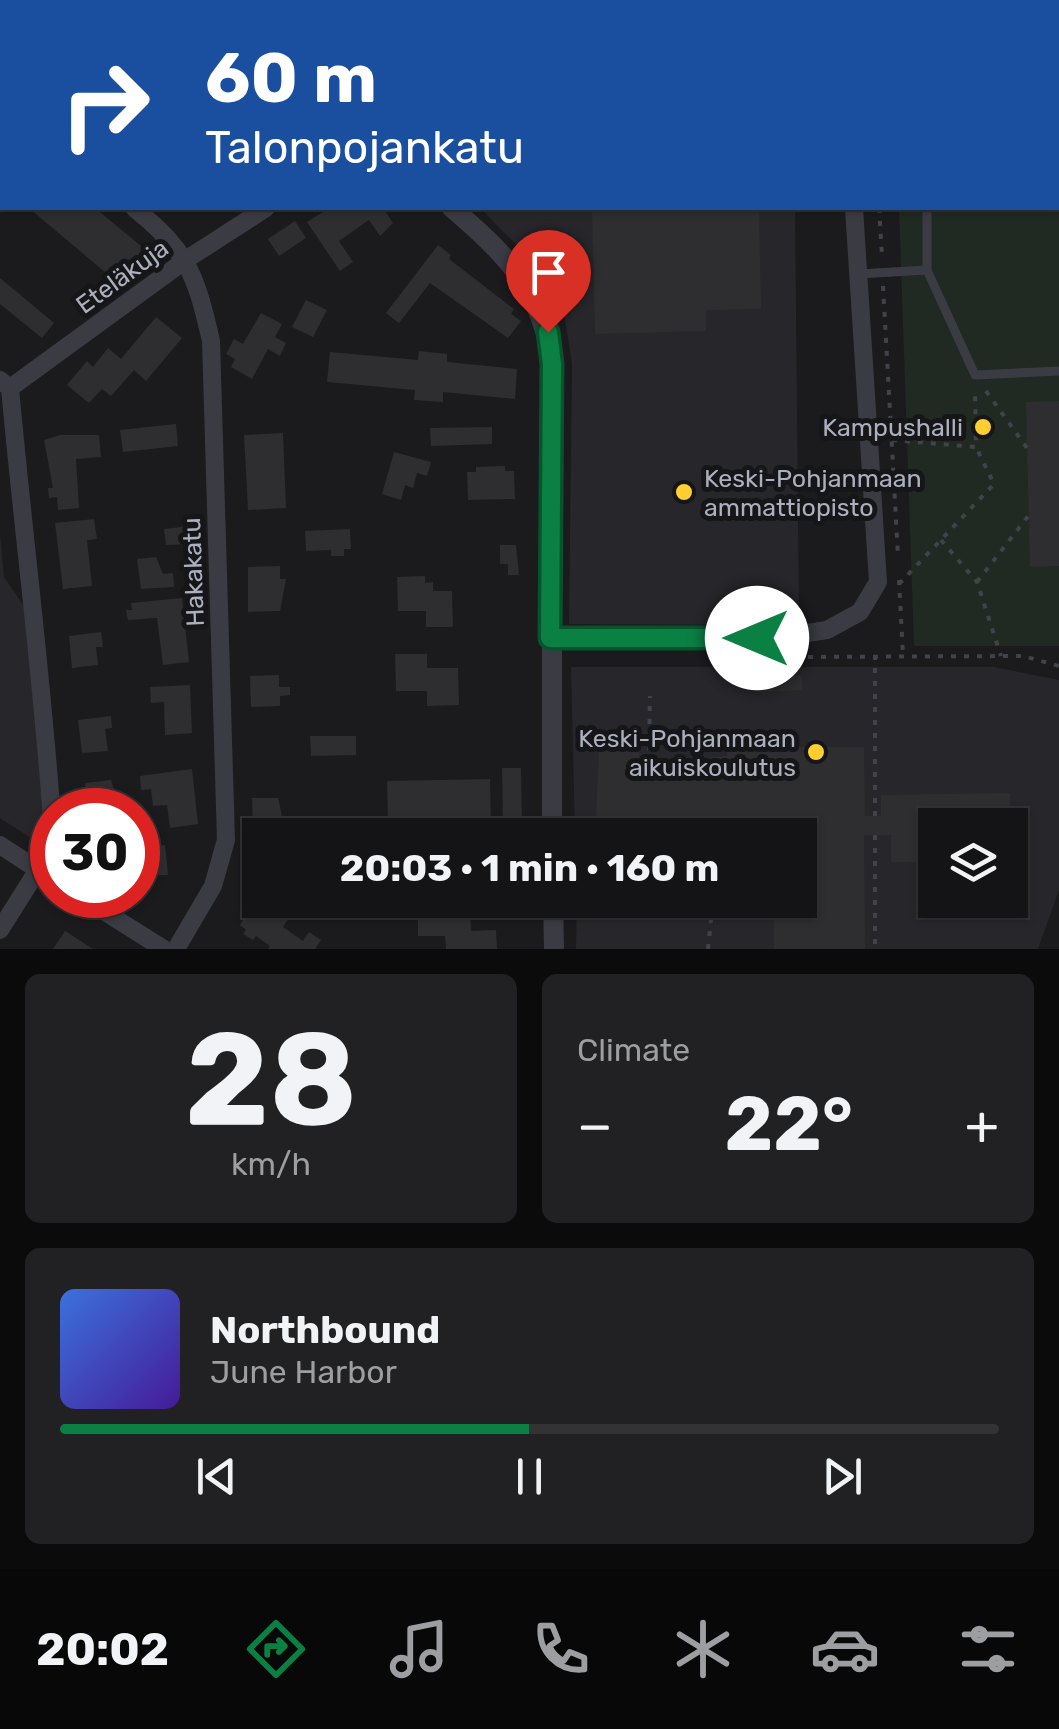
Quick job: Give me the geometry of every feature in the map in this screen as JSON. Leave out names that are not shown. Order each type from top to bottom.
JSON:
[{"type":"street","name":"Hakakatu","points":[[136,210],[187,259],[196,278],[210,341],[226,840],[213,886],[176,949]]},
{"type":"street","name":"Eteläkuja","points":[[5,384],[263,210]]},
{"type":"street","points":[[454,210],[510,262],[541,311],[548,332],[552,364],[552,818]]},
{"type":"street","points":[[550,638],[776,638],[827,630],[860,612],[878,582],[854,210]]},
{"type":"street","points":[[5,384],[28,592],[40,653],[50,788]]},
{"type":"street","points":[[0,844],[30,864]]},
{"type":"street","points":[[0,930],[30,893]]},
{"type":"street","points":[[115,918],[164,949]]},
{"type":"street","points":[[553,918],[554,949]]},
{"type":"lane","points":[[927,210],[927,270],[975,375],[1059,371]]},
{"type":"lane","points":[[858,274],[927,270]]},
{"type":"path","points":[[879,210],[903,655]]},
{"type":"path","points":[[900,584],[994,484],[976,448],[975,375]]},
{"type":"path","points":[[975,375],[1027,448]]},
{"type":"path","points":[[892,440],[976,448]]},
{"type":"path","points":[[977,582],[1029,515]]},
{"type":"path","points":[[940,540],[977,582],[1001,656]]},
{"type":"path","points":[[788,657],[1023,656],[1059,666]]},
{"type":"path","points":[[875,658],[875,816]]},
{"type":"path","points":[[649,750],[650,696]]},
{"type":"path","points":[[874,835],[875,949]]},
{"type":"path","points":[[708,949],[712,918]]},
{"type":"shaded area","name":"Keski-Pohjanmaan ammattiopisto","points":[[482,210],[795,210],[799,620],[765,625],[569,624],[572,364],[556,285]]},
{"type":"shaded area","name":"Kampushalli","points":[[899,210],[1059,210],[1059,646],[914,646]]},
{"type":"shaded area","points":[[0,534],[4,577],[25,608],[42,788],[30,788],[30,837],[0,818]]},
{"type":"shaded area","name":"Keski-Pohjanmaan aikuiskoulutus","points":[[571,667],[994,667],[1059,680],[1059,890],[1038,949],[576,949],[577,918],[817,918],[817,818],[575,818]]},
{"type":"building","points":[[31,210],[97,210],[147,251],[119,284]]},
{"type":"building","points":[[326,210],[384,210],[393,223],[380,236],[369,220],[339,241],[353,262],[340,271],[307,222]]},
{"type":"building","points":[[592,210],[759,210],[761,309],[706,310],[706,331],[595,334]]},
{"type":"building","points":[[295,221],[306,238],[279,256],[268,239]]},
{"type":"building","points":[[438,245],[451,255],[449,259],[514,309],[511,314],[521,321],[508,338],[430,283],[399,323],[386,313]]},
{"type":"building","points":[[0,278],[54,323],[42,338],[0,304]]},
{"type":"building","points":[[306,300],[327,310],[313,337],[292,327]]},
{"type":"building","points":[[261,313],[282,324],[275,337],[286,343],[280,356],[268,349],[252,379],[231,367],[235,359],[226,354],[234,339],[243,344]]},
{"type":"building","points":[[156,317],[182,338],[146,381],[134,370],[111,396],[102,389],[89,403],[67,385],[87,361],[93,367],[108,348],[121,359]]},
{"type":"building","points":[[419,351],[447,354],[447,362],[517,369],[515,399],[443,392],[443,402],[414,400],[415,390],[327,382],[330,352],[418,360]]},
{"type":"building","points":[[1059,401],[1059,566],[1030,567],[1026,402]]},
{"type":"building","points":[[176,424],[178,446],[123,452],[120,430]]},
{"type":"building","points":[[492,427],[492,444],[431,446],[430,428]]},
{"type":"building","points":[[283,433],[286,508],[248,510],[244,435]]},
{"type":"building","points":[[60,435],[99,435],[101,457],[76,459],[79,508],[58,510],[57,497],[49,498],[48,488],[53,488],[44,440]]},
{"type":"building","points":[[394,452],[431,462],[427,476],[417,473],[413,488],[405,485],[401,500],[382,494]]},
{"type":"building","points":[[505,466],[505,471],[514,471],[515,499],[468,500],[467,472],[476,472],[476,467]]},
{"type":"building","points":[[94,519],[97,539],[87,540],[92,586],[63,589],[55,523]]},
{"type":"building","points":[[189,526],[191,544],[166,545],[164,529]]},
{"type":"building","points":[[350,529],[351,549],[344,549],[344,556],[331,556],[331,550],[306,551],[305,531]]},
{"type":"building","points":[[500,545],[516,545],[519,575],[508,575],[508,564],[500,564]]},
{"type":"building","points":[[156,557],[163,574],[173,573],[174,587],[141,589],[137,559]]},
{"type":"building","points":[[280,566],[280,579],[286,579],[280,611],[248,612],[248,567]]},
{"type":"building","points":[[425,576],[425,583],[433,582],[433,591],[452,591],[453,627],[426,627],[426,611],[398,611],[397,577]]},
{"type":"building","points":[[182,598],[189,662],[163,665],[157,618],[128,620],[126,610],[132,610],[131,603]]},
{"type":"building","points":[[101,632],[103,647],[96,647],[98,665],[72,668],[69,636]]},
{"type":"building","points":[[395,654],[427,654],[427,668],[458,668],[459,705],[427,706],[427,691],[396,691]]},
{"type":"building","points":[[279,675],[279,687],[290,687],[290,695],[280,696],[280,706],[251,707],[250,676]]},
{"type":"building","points":[[802,676],[802,690],[759,692],[758,677]]},
{"type":"building","points":[[190,685],[192,733],[165,735],[164,702],[151,703],[150,687]]},
{"type":"building","points":[[111,716],[112,728],[105,729],[108,751],[82,753],[78,720]]},
{"type":"building","points":[[310,736],[356,736],[356,755],[311,756]]},
{"type":"building","points":[[727,747],[864,747],[865,816],[881,816],[881,795],[1010,793],[1010,808],[918,808],[918,862],[891,862],[891,835],[864,835],[865,949],[774,949],[773,918],[817,918],[817,818],[596,818],[599,752],[639,748],[639,769],[727,756]]},
{"type":"building","points":[[502,768],[521,768],[522,818],[503,818]]},
{"type":"building","points":[[192,769],[198,824],[170,828],[167,805],[160,806],[160,788],[141,788],[140,776]]},
{"type":"building","points":[[490,779],[491,818],[388,818],[387,781]]},
{"type":"building","points":[[111,780],[114,788],[86,788],[85,783]]},
{"type":"building","points":[[252,798],[278,798],[282,818],[253,818]]},
{"type":"building","points":[[165,845],[168,875],[160,875],[160,846]]},
{"type":"building","points":[[244,918],[289,918],[283,927],[303,941],[309,932],[321,940],[315,949],[268,949],[270,946],[256,936],[253,940],[243,934],[246,930],[240,925]]},
{"type":"building","points":[[418,918],[470,918],[471,931],[496,930],[497,949],[446,949],[445,936],[418,936]]},
{"type":"building","points":[[65,931],[93,949],[53,949]]},
{"type":"place","name":"Kampushalli","points":[[983,427]]},
{"type":"place","name":"Keski-Pohjanmaan ammattiopisto","points":[[684,492]]},
{"type":"place","name":"Keski-Pohjanmaan aikuiskoulutus","points":[[816,752]]},
{"type":"route","points":[[548,332],[552,364],[550,638],[757,638]]}]
